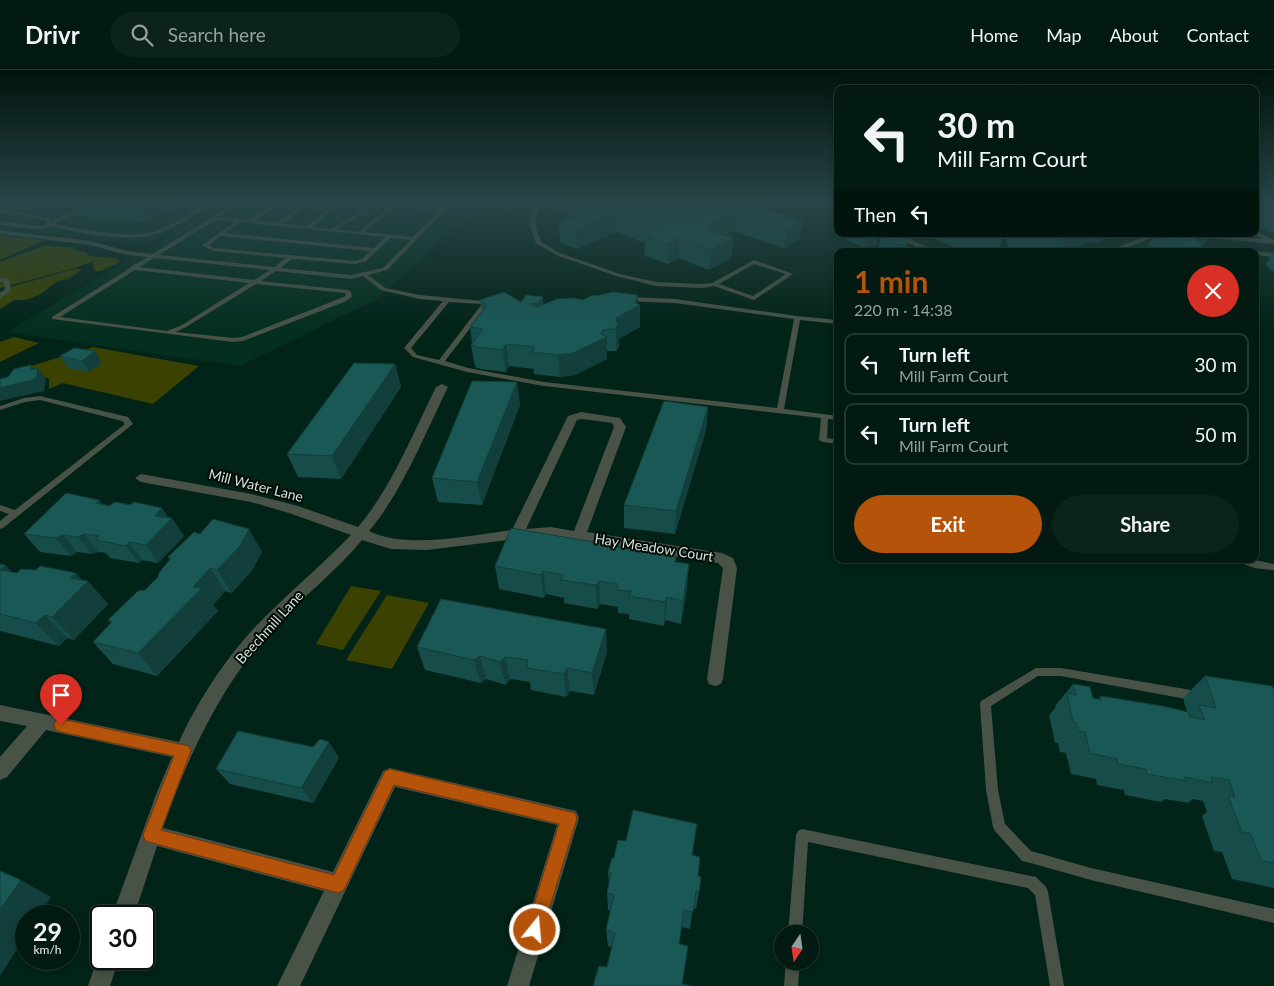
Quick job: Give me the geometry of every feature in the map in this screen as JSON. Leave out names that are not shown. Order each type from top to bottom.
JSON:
[{"type":"street","name":"Beechmill Lane","points":[[127,905],[151,835],[184,751],[211,700],[248,646],[282,609],[361,533],[372,520],[399,473],[442,387]]},
{"type":"street","name":"Hay Meadow Court","points":[[517,534],[572,418],[581,415],[616,420],[620,427],[579,535]]},
{"type":"street","name":"Mill Water Lane","points":[[141,478],[251,498],[293,509],[361,533]]},
{"type":"street","name":"Hay Meadow Court","points":[[361,533],[373,539],[391,544],[427,545],[517,534],[551,532],[726,560],[730,568],[715,679]]},
{"type":"street","points":[[0,713],[184,751]]},
{"type":"street","points":[[0,771],[43,721]]},
{"type":"street","points":[[288,986],[390,777],[569,818],[518,986]]},
{"type":"street","points":[[151,835],[338,884]]},
{"type":"street","points":[[99,986],[104,970]]},
{"type":"lane","points":[[96,245],[127,253],[351,277],[385,269],[409,245]]},
{"type":"lane","points":[[132,268],[348,292],[349,296],[342,301],[244,339],[233,340],[54,318],[132,268],[170,245]]},
{"type":"lane","points":[[205,245],[207,248],[354,263],[364,260],[381,245]]},
{"type":"lane","points":[[324,245],[375,250]]},
{"type":"lane","points":[[542,245],[558,254],[618,276],[656,284],[714,284],[754,298],[790,274],[754,262],[714,284]]},
{"type":"lane","points":[[1259,253],[1274,255]]},
{"type":"lane","points":[[168,333],[184,326],[256,282],[291,257]]},
{"type":"lane","points":[[365,275],[383,289],[420,297],[495,303]]},
{"type":"lane","points":[[0,280],[7,280],[8,291],[0,296]]},
{"type":"lane","points":[[675,301],[680,285]]},
{"type":"lane","points":[[615,299],[644,298],[675,301],[834,322]]},
{"type":"lane","points":[[446,300],[407,348],[415,356],[467,370],[544,384],[834,417]]},
{"type":"lane","points":[[441,362],[486,303]]},
{"type":"lane","points":[[780,411],[797,318]]},
{"type":"lane","points":[[0,408],[24,400],[40,398],[125,419],[129,424],[0,526]]},
{"type":"lane","points":[[825,416],[823,440],[834,441]]},
{"type":"lane","points":[[0,508],[16,513]]},
{"type":"lane","points":[[1251,563],[1274,567]]},
{"type":"lane","points":[[1208,698],[1061,672],[1036,672],[985,704],[992,790],[999,827],[1027,856],[1091,874],[1274,916]]},
{"type":"lane","points":[[796,925],[802,835],[1032,882],[1041,892],[1056,986]]},
{"type":"lane","points":[[791,986],[792,970]]},
{"type":"shaded area","points":[[154,245],[438,245],[377,299],[240,366],[7,332]]},
{"type":"green space","points":[[0,245],[34,245],[0,260]]},
{"type":"green space","points":[[44,246],[72,247],[74,250],[86,252],[88,256],[116,258],[120,262],[101,271],[94,271],[93,261],[75,268],[0,288],[0,262]]},
{"type":"green space","points":[[74,269],[82,269],[68,279],[58,281],[39,295],[25,300],[14,300],[0,309],[0,292],[7,288]]},
{"type":"green space","points":[[14,337],[39,343],[0,362],[0,342]]},
{"type":"green space","points":[[93,347],[199,366],[153,404],[63,383],[49,389],[49,379],[21,369]]},
{"type":"green space","points":[[351,586],[381,591],[343,650],[316,644]]},
{"type":"green space","points":[[387,595],[429,603],[392,669],[346,660]]},
{"type":"building","points":[[697,245],[721,245],[711,250]]},
{"type":"building","points":[[1175,245],[1201,245],[1204,248],[1177,248]]},
{"type":"building","points":[[504,292],[521,302],[526,295],[543,297],[539,303],[529,304],[537,307],[557,299],[572,298],[583,300],[593,295],[613,292],[638,295],[635,303],[640,305],[616,318],[618,325],[615,329],[603,330],[601,334],[607,337],[573,353],[558,355],[532,352],[534,347],[506,344],[503,350],[471,345],[483,329],[470,327],[487,305],[480,300]]},
{"type":"building","points":[[74,348],[95,351],[82,361],[60,356]]},
{"type":"building","points":[[354,363],[395,364],[332,456],[287,454]]},
{"type":"building","points":[[31,365],[31,370],[38,368],[36,379],[0,388],[0,379],[8,377],[14,369]]},
{"type":"building","points":[[472,381],[517,382],[477,482],[432,478]]},
{"type":"building","points":[[664,401],[708,407],[676,511],[624,505]]},
{"type":"building","points":[[66,493],[99,500],[96,503],[109,506],[115,502],[130,505],[134,502],[162,508],[155,516],[172,518],[146,545],[129,542],[126,546],[96,540],[99,536],[84,534],[78,537],[63,535],[56,538],[24,534]]},
{"type":"building","points":[[213,519],[249,529],[240,546],[217,570],[210,568],[193,587],[202,588],[138,653],[93,642],[112,622],[108,620],[138,591],[145,590],[158,577],[171,558],[168,557],[194,532],[200,534]]},
{"type":"building","points":[[511,528],[676,556],[675,562],[689,564],[683,601],[667,597],[665,602],[629,596],[631,591],[617,590],[618,584],[599,581],[596,585],[561,580],[563,575],[543,571],[541,575],[495,566]]},
{"type":"building","points":[[40,566],[76,573],[70,578],[88,581],[52,617],[45,615],[36,623],[0,614],[0,570],[17,573],[21,569],[36,570]]},
{"type":"building","points":[[441,599],[606,629],[592,673],[567,668],[564,674],[527,668],[528,660],[505,657],[500,662],[480,656],[474,660],[417,647]]},
{"type":"building","points":[[1205,676],[1272,686],[1274,690],[1274,863],[1262,861],[1250,833],[1242,832],[1228,796],[1235,797],[1229,780],[1211,777],[1213,783],[1185,777],[1186,781],[1147,774],[1146,769],[1118,764],[1117,759],[1090,753],[1085,732],[1078,731],[1076,722],[1073,722],[1067,693],[1076,695],[1073,684],[1090,687],[1093,698],[1101,700],[1101,696],[1162,706],[1188,712],[1190,717],[1205,720],[1199,705],[1216,708]]},
{"type":"building","points":[[238,731],[313,747],[320,739],[329,742],[301,788],[216,769]]},
{"type":"building","points":[[633,810],[697,824],[692,855],[700,857],[698,876],[701,877],[699,892],[696,891],[693,912],[684,910],[679,944],[688,946],[682,984],[691,986],[593,986],[599,966],[607,967],[615,933],[606,930],[614,895],[607,893],[611,873],[608,872],[612,858],[614,858],[618,840],[626,841]]},
{"type":"building","points":[[0,871],[21,880],[0,910]]},
{"type":"route","points":[[61,725],[184,751],[166,792],[151,835],[338,884],[390,777],[569,818],[535,930]]}]
